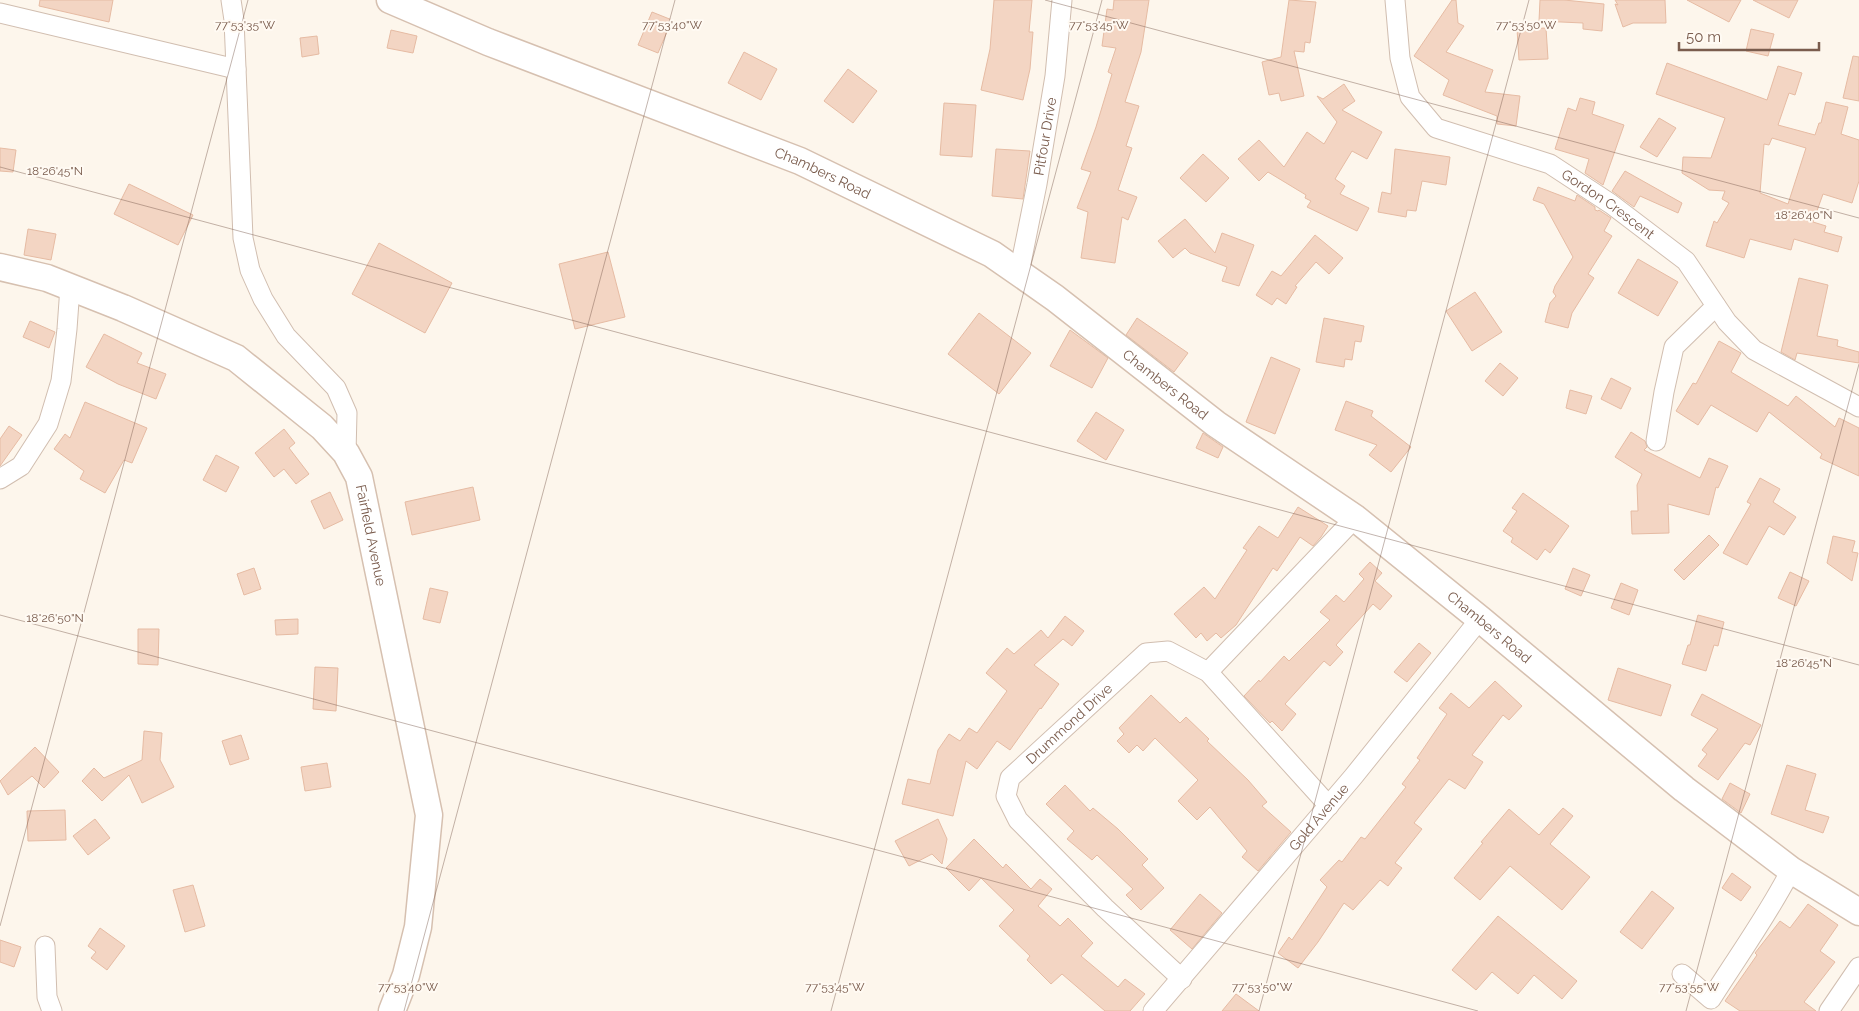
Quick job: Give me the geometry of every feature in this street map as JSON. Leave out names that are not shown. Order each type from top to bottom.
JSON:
[{"type":"street","points":[[231,0],[236,69],[243,238],[250,270],[263,299],[286,336],[336,388],[347,413],[346,453]]},
{"type":"street","name":"Chambers Road","points":[[390,0],[488,42],[800,161],[992,254],[1055,298],[1216,424],[1355,518],[1480,619],[1684,789],[1791,870],[1859,912]]},
{"type":"street","name":"Pitfour Drive","points":[[1019,273],[1056,76],[1062,0]]},
{"type":"street","name":"Gordon Crescent","points":[[1395,0],[1400,58],[1410,97],[1436,128],[1550,164],[1611,204],[1686,261],[1727,322],[1754,350],[1859,407]]},
{"type":"street","points":[[0,13],[236,69]]},
{"type":"street","name":"Fairfield Avenue","points":[[0,267],[47,278],[123,308],[236,358],[322,427],[346,453],[359,477],[429,814],[418,927],[406,975],[392,1011]]},
{"type":"street","points":[[0,479],[21,466],[48,424],[60,381],[70,287]]},
{"type":"street","points":[[1656,441],[1674,348],[1716,306]]},
{"type":"street","points":[[1208,672],[1355,518]]},
{"type":"street","name":"Gold Avenue","points":[[1153,1011],[1329,806],[1480,619]]},
{"type":"street","name":"Drummond Drive","points":[[1182,979],[1105,908],[1018,820],[1006,796],[1010,778],[1146,653],[1168,651],[1208,672],[1329,806]]},
{"type":"street","points":[[1682,974],[1711,999],[1776,898],[1791,870]]},
{"type":"street","points":[[45,946],[46,998],[52,1011]]},
{"type":"street","points":[[1829,1011],[1859,968]]},
{"type":"building","points":[[40,0],[113,0],[109,22],[39,6]]},
{"type":"building","points":[[994,0],[1032,0],[1029,32],[1033,32],[1030,69],[1023,100],[981,90],[990,49]]},
{"type":"building","points":[[1114,0],[1149,0],[1141,52],[1125,102],[1139,106],[1126,146],[1132,148],[1118,190],[1137,197],[1128,220],[1122,217],[1115,263],[1081,258],[1088,212],[1077,208],[1091,172],[1081,169],[1112,74],[1108,72],[1116,48],[1102,46],[1107,9],[1113,10]]},
{"type":"building","points":[[1289,0],[1316,2],[1310,43],[1305,42],[1304,52],[1294,51],[1304,96],[1281,101],[1279,93],[1269,95],[1262,62],[1281,57]]},
{"type":"building","points":[[1452,0],[1456,0],[1458,23],[1464,26],[1446,52],[1493,70],[1485,92],[1520,96],[1516,126],[1497,124],[1497,116],[1443,95],[1449,80],[1414,56]]},
{"type":"building","points":[[1540,0],[1604,4],[1602,31],[1583,29],[1583,23],[1539,21]]},
{"type":"building","points":[[1615,0],[1665,0],[1666,23],[1633,23],[1623,27]]},
{"type":"building","points":[[1687,0],[1741,0],[1729,22]]},
{"type":"building","points":[[1753,0],[1798,0],[1789,18]]},
{"type":"building","points":[[652,12],[672,20],[658,53],[638,45]]},
{"type":"building","points":[[1546,28],[1548,59],[1519,60],[1517,29]]},
{"type":"building","points":[[1751,29],[1774,34],[1768,56],[1746,51]]},
{"type":"building","points":[[391,30],[417,36],[413,53],[387,48]]},
{"type":"building","points":[[317,36],[319,54],[302,57],[300,38]]},
{"type":"building","points":[[744,52],[777,69],[761,100],[728,83]]},
{"type":"building","points":[[1853,56],[1859,57],[1859,101],[1843,98]]},
{"type":"building","points":[[1667,63],[1767,100],[1778,66],[1802,73],[1795,95],[1789,93],[1778,125],[1815,135],[1819,123],[1821,123],[1826,102],[1848,107],[1841,134],[1859,140],[1859,181],[1852,203],[1823,194],[1813,222],[1826,226],[1824,232],[1842,237],[1838,252],[1794,239],[1791,250],[1750,239],[1744,258],[1706,246],[1714,221],[1717,223],[1729,203],[1722,199],[1725,191],[1709,190],[1682,173],[1683,157],[1711,158],[1725,118],[1656,94]],"holes":[[[1772,138],[1806,148],[1788,204],[1760,193],[1764,144],[1769,145]]]},
{"type":"building","points":[[848,69],[877,91],[853,123],[824,101]]},
{"type":"building","points":[[1344,84],[1355,101],[1342,110],[1382,132],[1367,159],[1352,151],[1335,179],[1345,186],[1340,194],[1369,208],[1357,231],[1307,207],[1311,201],[1305,198],[1306,195],[1268,172],[1259,181],[1238,159],[1259,140],[1284,167],[1307,132],[1324,144],[1337,122],[1317,96],[1323,99]]},
{"type":"building","points":[[1580,98],[1595,102],[1592,114],[1624,125],[1603,185],[1585,173],[1589,159],[1555,149],[1568,108],[1576,111]]},
{"type":"building","points":[[944,103],[976,105],[972,157],[940,155]]},
{"type":"building","points":[[1659,118],[1676,128],[1657,157],[1640,147]]},
{"type":"building","points":[[0,148],[16,150],[13,172],[0,171]]},
{"type":"building","points":[[996,149],[1030,151],[1023,199],[992,196]]},
{"type":"building","points":[[1395,149],[1450,157],[1446,185],[1422,181],[1416,211],[1407,210],[1406,217],[1378,212],[1382,192],[1391,194]]},
{"type":"building","points":[[1203,154],[1229,178],[1206,202],[1180,178]]},
{"type":"building","points":[[1625,171],[1682,203],[1678,213],[1640,196],[1634,207],[1612,191]]},
{"type":"building","points":[[129,184],[193,215],[178,245],[114,214]]},
{"type":"building","points":[[1538,187],[1575,201],[1577,195],[1595,207],[1595,210],[1599,210],[1611,218],[1604,231],[1612,236],[1588,274],[1594,278],[1572,313],[1568,328],[1545,322],[1550,303],[1556,296],[1553,292],[1555,286],[1573,257],[1544,204],[1533,200]]},
{"type":"building","points":[[1185,219],[1215,253],[1222,233],[1254,245],[1239,286],[1222,281],[1227,267],[1190,253],[1185,248],[1173,258],[1158,241]]},
{"type":"building","points":[[28,229],[56,234],[51,260],[24,255]]},
{"type":"building","points":[[1315,235],[1343,258],[1329,274],[1316,262],[1295,286],[1297,287],[1286,304],[1277,298],[1272,305],[1256,295],[1272,271],[1281,276]]},
{"type":"building","points":[[379,243],[452,283],[425,333],[352,294]]},
{"type":"building","points":[[608,252],[625,317],[575,329],[559,264]]},
{"type":"building","points":[[1638,259],[1678,282],[1658,316],[1618,293]]},
{"type":"building","points":[[1799,278],[1828,285],[1817,336],[1838,340],[1837,346],[1859,352],[1859,363],[1797,353],[1795,360],[1781,352]]},
{"type":"building","points":[[1475,292],[1502,332],[1472,351],[1446,311]]},
{"type":"building","points":[[979,313],[1031,353],[999,394],[948,354]]},
{"type":"building","points":[[1137,318],[1188,353],[1174,372],[1126,335]]},
{"type":"building","points":[[1324,318],[1364,326],[1361,342],[1355,341],[1352,360],[1345,359],[1344,367],[1316,362]]},
{"type":"building","points":[[30,321],[55,332],[49,348],[23,337]]},
{"type":"building","points":[[1070,330],[1108,358],[1092,388],[1050,366]]},
{"type":"building","points":[[104,334],[142,353],[137,363],[166,374],[156,399],[118,384],[86,367]]},
{"type":"building","points":[[1719,341],[1741,353],[1731,372],[1788,406],[1796,396],[1835,427],[1839,418],[1859,428],[1859,476],[1820,458],[1822,454],[1769,412],[1757,432],[1711,405],[1698,425],[1676,411],[1693,383],[1696,384]]},
{"type":"building","points":[[1271,357],[1300,369],[1275,434],[1246,422]]},
{"type":"building","points":[[1500,363],[1518,378],[1503,396],[1485,381]]},
{"type":"building","points":[[1611,378],[1631,388],[1621,409],[1601,399]]},
{"type":"building","points":[[1570,390],[1592,396],[1586,414],[1566,408]]},
{"type":"building","points":[[1346,401],[1373,411],[1371,416],[1411,447],[1391,472],[1369,455],[1377,445],[1335,430]]},
{"type":"building","points":[[85,402],[147,428],[132,463],[124,460],[105,493],[80,479],[84,471],[54,449],[65,434],[70,438]]},
{"type":"building","points":[[1096,412],[1124,430],[1106,460],[1077,441]]},
{"type":"building","points":[[9,426],[22,435],[0,466],[0,439]]},
{"type":"building","points":[[284,429],[295,443],[289,448],[309,474],[296,484],[284,469],[274,477],[255,453]]},
{"type":"building","points":[[1631,432],[1645,441],[1647,447],[1644,450],[1700,478],[1709,458],[1728,466],[1718,488],[1716,487],[1709,515],[1668,504],[1669,533],[1632,534],[1631,511],[1638,511],[1637,485],[1642,474],[1615,457]]},
{"type":"building","points":[[1203,433],[1223,447],[1218,458],[1196,448]]},
{"type":"building","points":[[216,455],[239,467],[226,492],[203,480]]},
{"type":"building","points":[[1760,478],[1780,489],[1773,502],[1796,517],[1784,535],[1769,526],[1747,565],[1723,553],[1751,504],[1747,502]]},
{"type":"building","points":[[473,487],[480,520],[412,535],[405,502]]},
{"type":"building","points":[[330,492],[343,520],[324,529],[311,501]]},
{"type":"building","points":[[1523,493],[1569,526],[1550,553],[1545,549],[1537,560],[1511,542],[1513,538],[1503,531],[1517,511],[1512,508]]},
{"type":"building","points":[[1298,507],[1328,526],[1321,537],[1313,546],[1300,537],[1277,571],[1273,568],[1236,625],[1221,638],[1216,633],[1207,641],[1201,633],[1196,638],[1174,614],[1204,587],[1215,599],[1247,550],[1243,548],[1259,526],[1278,538]]},
{"type":"building","points":[[1709,535],[1719,545],[1684,580],[1674,570]]},
{"type":"building","points":[[1833,536],[1855,541],[1852,552],[1858,553],[1852,581],[1827,563]]},
{"type":"building","points":[[1370,562],[1382,573],[1375,581],[1392,596],[1380,610],[1373,604],[1336,645],[1343,652],[1330,666],[1324,661],[1285,704],[1296,714],[1282,731],[1272,721],[1270,723],[1244,696],[1284,656],[1289,661],[1330,620],[1320,612],[1336,595],[1344,602],[1364,579],[1359,574]]},
{"type":"building","points":[[254,568],[261,589],[244,595],[237,574]]},
{"type":"building","points":[[1573,568],[1590,575],[1581,596],[1565,589]]},
{"type":"building","points":[[1790,572],[1809,581],[1796,606],[1778,598]]},
{"type":"building","points":[[1621,583],[1638,590],[1629,615],[1611,608]]},
{"type":"building","points":[[430,588],[448,592],[440,623],[423,619]]},
{"type":"building","points":[[1698,615],[1724,622],[1718,646],[1714,645],[1706,671],[1682,664],[1688,645],[1690,645]]},
{"type":"building","points":[[1065,616],[1084,631],[1072,646],[1063,639],[1034,665],[1059,684],[1010,750],[997,741],[977,769],[966,761],[953,816],[902,804],[908,779],[930,784],[938,750],[949,734],[960,741],[969,728],[977,733],[1007,691],[986,673],[1007,648],[1014,654],[1041,630],[1048,638]]},
{"type":"building","points":[[298,619],[298,634],[276,635],[275,620]]},
{"type":"building","points":[[138,629],[159,629],[158,665],[138,664]]},
{"type":"building","points":[[1419,643],[1431,653],[1407,682],[1394,672]]},
{"type":"building","points":[[315,667],[338,668],[336,711],[313,709]]},
{"type":"building","points":[[1618,668],[1671,685],[1661,716],[1608,700]]},
{"type":"building","points":[[1495,681],[1522,706],[1509,720],[1503,715],[1472,755],[1483,762],[1465,789],[1449,779],[1414,823],[1422,829],[1395,863],[1402,868],[1388,886],[1380,880],[1353,910],[1344,903],[1298,968],[1278,953],[1289,937],[1292,940],[1327,887],[1320,880],[1339,860],[1342,862],[1361,837],[1365,839],[1406,787],[1402,784],[1420,760],[1417,758],[1447,714],[1439,708],[1451,693],[1469,708]]},
{"type":"building","points":[[1702,694],[1761,725],[1750,745],[1745,743],[1718,780],[1698,766],[1707,754],[1702,750],[1718,729],[1691,715]]},
{"type":"building","points":[[1151,695],[1180,723],[1186,717],[1209,739],[1207,741],[1248,780],[1267,802],[1262,806],[1291,832],[1258,871],[1242,857],[1247,851],[1210,807],[1197,820],[1178,801],[1198,780],[1155,738],[1143,751],[1137,745],[1129,753],[1117,741],[1124,734],[1119,728]]},
{"type":"building","points":[[144,731],[162,733],[160,760],[174,787],[142,803],[129,775],[102,801],[82,781],[94,768],[104,778],[142,760]]},
{"type":"building","points":[[241,735],[249,759],[230,765],[222,741]]},
{"type":"building","points":[[35,747],[59,772],[44,788],[32,776],[8,795],[0,781]]},
{"type":"building","points":[[327,763],[331,787],[305,791],[301,767]]},
{"type":"building","points":[[1787,765],[1816,774],[1805,810],[1829,817],[1823,833],[1771,814]]},
{"type":"building","points":[[1730,783],[1750,794],[1741,813],[1722,799]]},
{"type":"building","points":[[1065,785],[1090,811],[1093,808],[1118,829],[1148,859],[1142,865],[1164,888],[1141,910],[1126,895],[1133,889],[1097,855],[1092,860],[1067,839],[1074,831],[1046,804]]},
{"type":"building","points":[[1563,808],[1573,816],[1550,844],[1590,877],[1562,910],[1510,866],[1480,900],[1454,878],[1509,809],[1539,835]]},
{"type":"building","points":[[65,810],[66,840],[28,841],[27,811]]},
{"type":"building","points":[[95,819],[110,838],[88,855],[73,836]]},
{"type":"building","points":[[938,819],[947,839],[942,864],[932,854],[909,866],[895,841]]},
{"type":"building","points":[[974,839],[1003,868],[1006,864],[1031,889],[1040,879],[1052,889],[1038,906],[1060,926],[1068,918],[1093,943],[1081,956],[1118,987],[1125,979],[1145,994],[1130,1011],[1105,1011],[1062,974],[1051,984],[1027,960],[1030,956],[999,926],[1014,910],[981,878],[969,891],[946,868]]},
{"type":"building","points":[[1732,873],[1751,887],[1741,901],[1722,888]]},
{"type":"building","points":[[193,885],[205,926],[185,932],[173,890]]},
{"type":"building","points":[[1652,891],[1674,908],[1642,949],[1620,932]]},
{"type":"building","points":[[1200,894],[1222,913],[1192,949],[1170,930]]},
{"type":"building","points":[[1808,904],[1838,925],[1820,951],[1835,962],[1804,1002],[1816,1011],[1740,1011],[1725,1001],[1757,955],[1755,953],[1780,921],[1790,928]]},
{"type":"building","points":[[1498,916],[1577,981],[1562,999],[1534,975],[1518,994],[1492,972],[1476,990],[1452,970]]},
{"type":"building","points":[[100,928],[125,946],[107,970],[91,958],[96,952],[88,946]]},
{"type":"building","points":[[0,940],[21,947],[14,967],[0,962]]},
{"type":"building","points":[[1236,994],[1259,1011],[1222,1011]]}]
